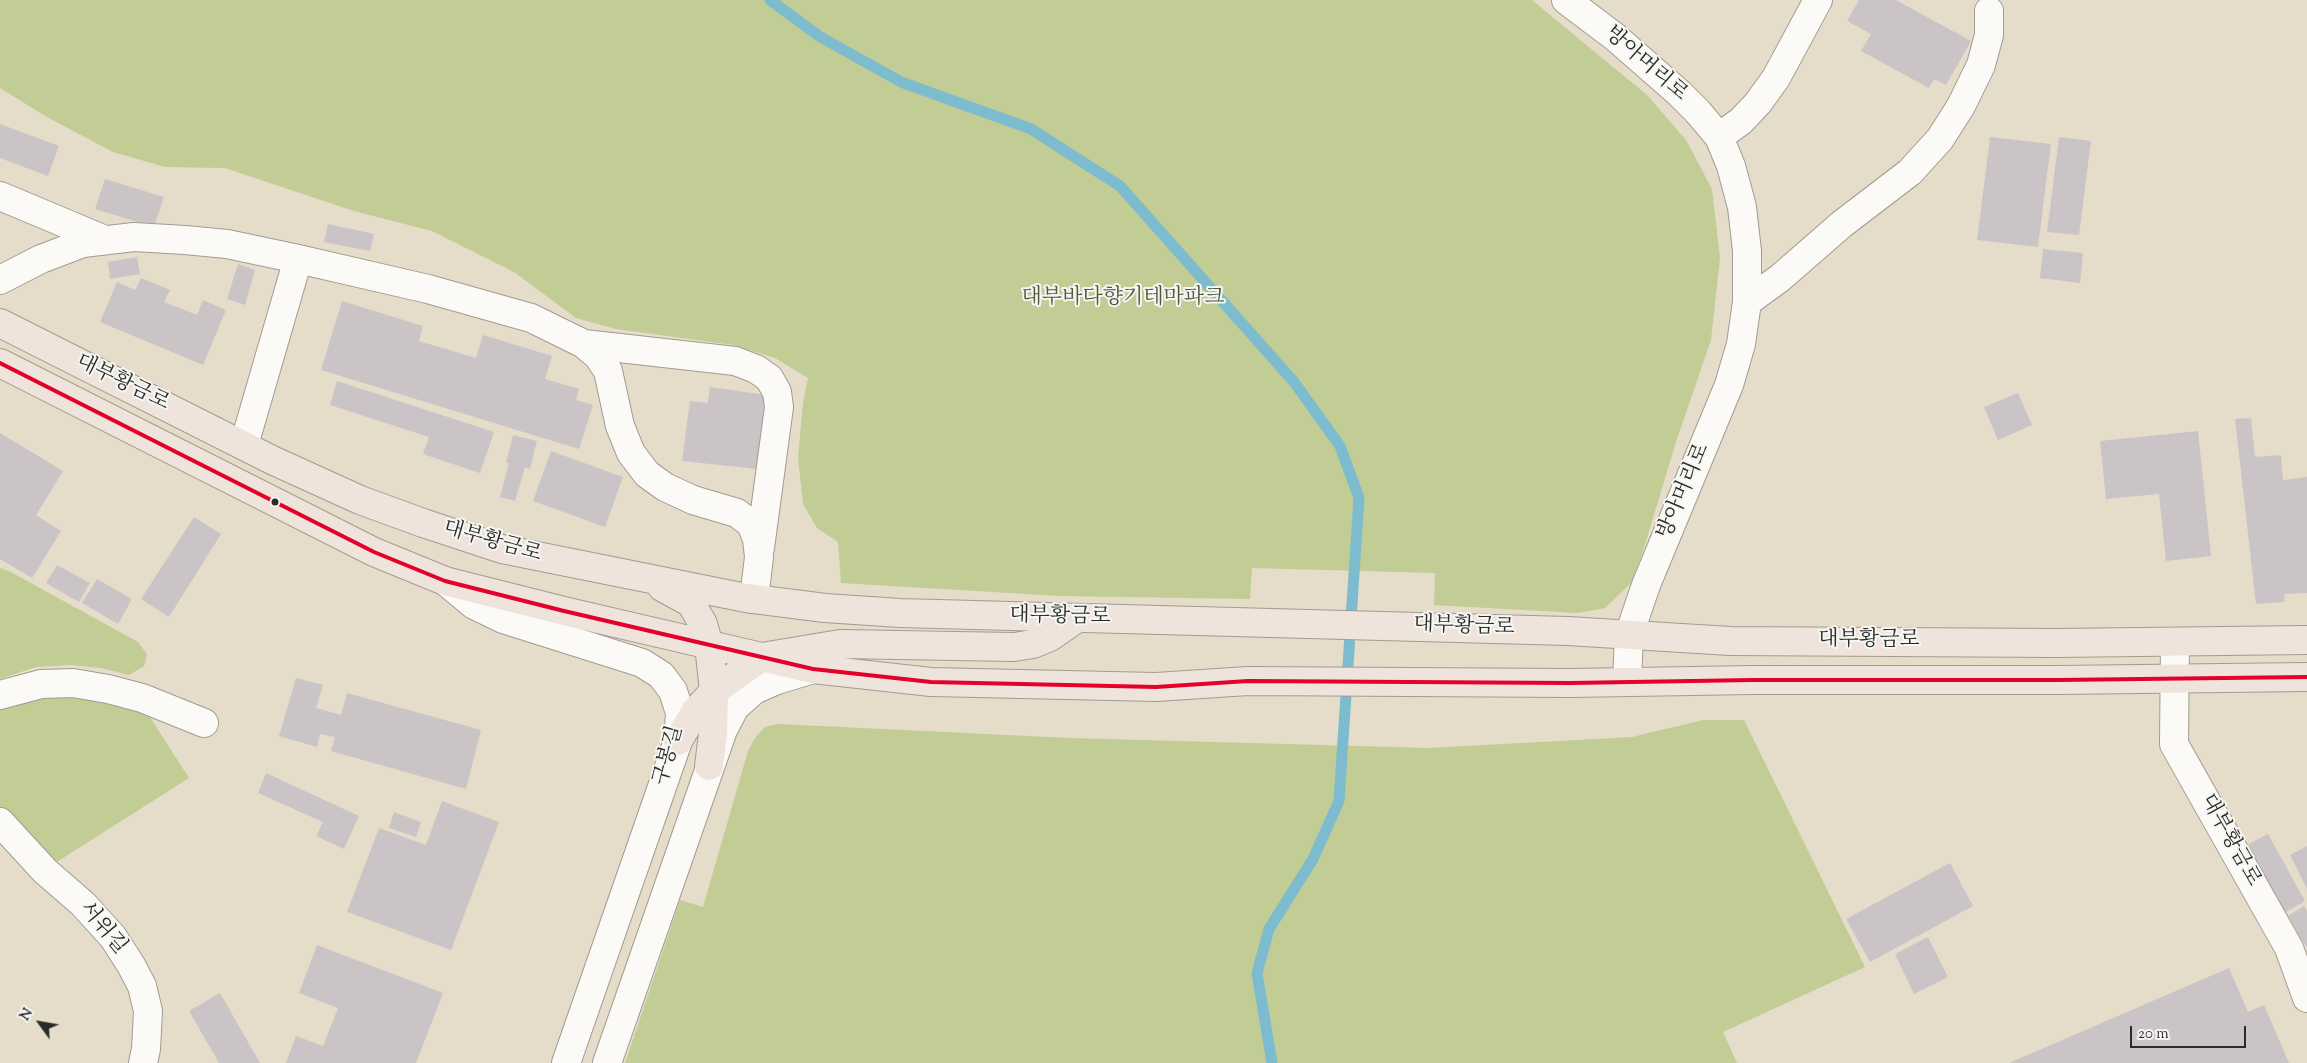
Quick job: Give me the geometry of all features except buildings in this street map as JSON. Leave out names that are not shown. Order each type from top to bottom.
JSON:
[{"type":"main road","name":"대부황금로","points":[[0,323],[244,445],[360,500],[502,549],[754,599],[825,608],[900,613],[1568,631],[1730,641],[2175,642],[2307,640]]},
{"type":"main road","name":"대부황금로","points":[[0,364],[374,552],[445,581],[813,669],[931,682],[1156,687],[1248,681],[1432,683],[2307,678]]},
{"type":"main road","points":[[635,576],[672,591],[691,603],[702,624],[709,645],[714,691],[713,734],[709,766]]},
{"type":"main road","points":[[678,741],[695,712],[714,691],[762,657],[840,644],[900,643],[1014,647],[1032,644],[1050,637],[1076,618]]},
{"type":"street","name":"방아머리로","points":[[1566,0],[1615,37],[1679,93],[1719,137],[1731,166],[1742,207],[1747,251],[1747,302],[1741,344],[1729,385],[1646,585],[1629,635],[1627,682]]},
{"type":"street","points":[[1719,137],[1741,121],[1758,103],[1776,78],[1818,0]]},
{"type":"street","points":[[1747,302],[1780,278],[1842,224],[1910,172],[1940,139],[1961,106],[1981,65],[1989,35],[1989,10]]},
{"type":"street","points":[[0,196],[105,240]]},
{"type":"street","points":[[0,280],[41,259],[83,243],[134,237],[219,243],[298,259],[490,305],[532,318],[584,344],[598,356],[608,372],[620,426],[631,453],[647,474],[665,487],[693,500],[737,512],[751,524],[757,539],[758,557]]},
{"type":"street","points":[[244,445],[298,259]]},
{"type":"street","points":[[584,344],[735,361],[756,368],[769,378],[777,392],[779,407],[754,599]]},
{"type":"street","name":"구봉길","points":[[445,581],[474,605],[503,620],[642,663],[661,674],[673,691],[680,713],[678,741],[566,1063]]},
{"type":"street","name":"대부황금로","points":[[2175,642],[2174,744],[2288,948],[2307,998]]},
{"type":"street","name":"구봉길","points":[[607,1063],[723,730],[735,708],[754,690],[777,680],[813,669]]},
{"type":"street","points":[[0,695],[41,684],[73,683],[108,689],[142,698],[204,723]]},
{"type":"street","name":"서위길","points":[[0,822],[45,871],[95,917],[113,937],[131,965],[142,986],[148,1011],[146,1049],[143,1063]]},
{"type":"green space","name":"대부바다향기테마파크","points":[[0,0],[1532,0],[1647,95],[1686,140],[1712,189],[1720,258],[1711,340],[1631,583],[1605,608],[1578,613],[1434,605],[1435,573],[1252,568],[1250,599],[1060,596],[841,583],[838,542],[817,528],[803,504],[798,458],[803,403],[808,378],[775,358],[733,345],[616,329],[576,318],[514,272],[432,231],[354,211],[225,168],[165,167],[113,152],[47,117],[0,88]]},
{"type":"green space","points":[[0,568],[9,571],[138,642],[147,654],[144,666],[129,675],[101,668],[71,665],[36,667],[0,679]]},
{"type":"green space","points":[[81,693],[146,711],[189,778],[52,865],[0,811],[0,710],[45,697]]},
{"type":"green space","points":[[1703,720],[1744,720],[1865,967],[1723,1032],[1737,1063],[625,1063],[680,900],[703,907],[748,751],[755,738],[765,727],[778,724],[1070,738],[1430,748],[1632,737]]},
{"type":"waterway","points":[[770,0],[819,36],[901,82],[1031,129],[1120,186],[1294,382],[1340,446],[1359,498],[1339,801],[1313,859],[1269,929],[1257,973],[1272,1063]]},
{"type":"transit line","points":[[0,363],[374,552],[445,581],[564,611],[813,669],[931,682],[1156,687],[1248,681],[1570,683],[1753,680],[2058,680],[2307,677]]}]
